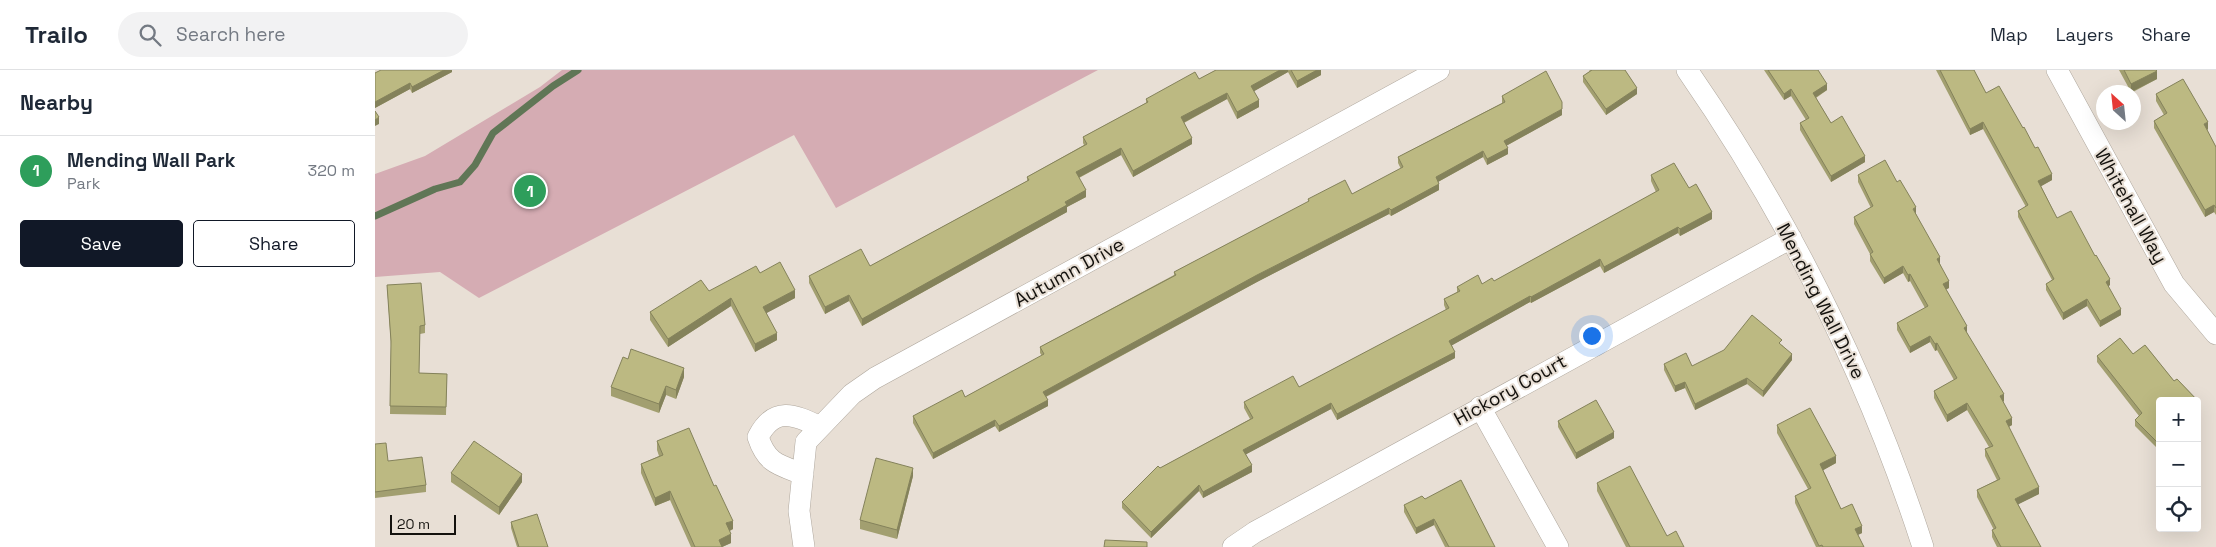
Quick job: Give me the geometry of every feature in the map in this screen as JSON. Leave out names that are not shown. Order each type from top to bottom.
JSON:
[{"type":"street","name":"Autumn Drive","points":[[804,547],[799,511],[806,442],[852,394],[875,378],[1439,70]]},
{"type":"street","name":"Mending Wall Drive","points":[[1687,70],[1743,155],[1791,238],[1857,370],[1902,483],[1923,547]]},
{"type":"street","name":"Whitehall Way","points":[[2057,70],[2174,284],[2216,334]]},
{"type":"street","name":"Hickory Court","points":[[1233,547],[1255,532],[1481,406],[1791,238]]},
{"type":"street","points":[[1481,406],[1557,547]]},
{"type":"street","points":[[803,474],[773,463],[763,451],[758,437],[765,424],[775,417],[798,416],[820,427]]},
{"type":"shaded area","points":[[562,70],[1098,70],[836,208],[794,135],[479,298],[440,272],[375,277],[375,174],[425,156],[540,87]]},
{"type":"building","points":[[381,70],[444,70],[412,87],[410,83],[375,102],[375,73]]},
{"type":"building","points":[[1216,70],[1280,70],[1251,86],[1259,100],[1237,112],[1227,93],[1181,117],[1192,138],[1133,171],[1121,148],[1076,172],[1086,190],[1065,202],[1067,205],[862,319],[849,295],[825,307],[809,276],[861,249],[870,266],[1029,180],[1027,177],[1087,144],[1083,137],[1148,102],[1146,99],[1195,72],[1199,79]]},
{"type":"building","points":[[1291,70],[1317,70],[1297,81]]},
{"type":"building","points":[[1592,70],[1625,70],[1637,88],[1606,109],[1583,76]]},
{"type":"building","points":[[1768,70],[1818,70],[1827,84],[1813,93],[1831,123],[1842,116],[1865,156],[1831,176],[1800,123],[1809,118],[1791,89],[1784,94]]},
{"type":"building","points":[[1940,70],[1974,70],[1986,93],[1999,86],[2035,148],[2038,147],[2052,174],[2038,181],[2057,218],[2071,211],[2095,256],[2110,279],[2106,282],[2121,309],[2100,321],[2087,299],[2063,313],[2046,284],[2054,279],[2018,211],[2028,205],[1983,122],[1970,129]]},
{"type":"building","points":[[2124,70],[2156,70],[2157,71],[2131,84]]},
{"type":"building","points":[[1546,71],[1562,102],[1562,109],[1504,141],[1508,148],[1487,159],[1483,151],[1436,177],[1439,184],[1391,210],[1389,208],[1257,275],[1043,392],[1048,400],[999,426],[995,420],[933,453],[913,416],[962,390],[965,397],[1044,354],[1040,347],[1176,275],[1174,272],[1345,180],[1352,194],[1403,167],[1398,157],[1505,102],[1502,96]]},
{"type":"building","points":[[2183,79],[2208,122],[2204,124],[2216,147],[2216,208],[2214,205],[2205,210],[2154,121],[2167,113],[2156,94]]},
{"type":"building","points":[[375,111],[379,117],[375,120]]},
{"type":"building","points":[[1885,160],[1897,182],[1900,180],[1916,207],[1913,209],[1940,257],[1937,259],[1949,281],[1943,284],[1967,326],[1964,328],[2004,394],[2000,396],[2012,418],[2006,421],[2039,487],[2015,499],[2041,547],[2001,547],[1992,530],[1996,528],[1977,490],[2000,479],[1985,449],[1993,446],[1967,403],[1947,415],[1934,391],[1957,378],[1937,343],[1935,344],[1930,336],[1910,347],[1897,323],[1928,306],[1910,274],[1908,275],[1903,266],[1884,278],[1870,254],[1873,252],[1854,217],[1873,206],[1858,175]]},
{"type":"building","points":[[1674,163],[1689,188],[1696,184],[1712,212],[1680,229],[1678,227],[1604,267],[1600,259],[1530,296],[1449,341],[1455,352],[1337,414],[1331,403],[1243,450],[1252,465],[1203,492],[1199,485],[1151,532],[1122,502],[1158,466],[1160,468],[1253,418],[1244,402],[1293,376],[1299,387],[1449,308],[1444,299],[1460,291],[1457,287],[1478,275],[1482,284],[1492,278],[1494,281],[1659,190],[1651,175]]},
{"type":"building","points":[[780,262],[795,290],[763,307],[777,333],[755,344],[731,298],[668,339],[650,312],[701,280],[709,291],[756,266],[760,273]]},
{"type":"building","points":[[421,283],[425,325],[420,326],[419,373],[447,374],[446,407],[390,406],[391,341],[387,285]]},
{"type":"building","points":[[1752,315],[1782,340],[1779,343],[1792,354],[1763,391],[1747,378],[1695,404],[1685,382],[1675,386],[1664,364],[1686,353],[1692,366],[1724,350]]},
{"type":"building","points":[[2120,338],[2133,354],[2145,345],[2174,381],[2177,379],[2194,397],[2156,397],[2156,441],[2135,420],[2142,413],[2097,356]]},
{"type":"building","points":[[631,349],[684,368],[676,390],[666,386],[659,404],[611,387],[623,357],[628,359]]},
{"type":"building","points":[[1596,400],[1614,432],[1576,453],[1558,421]]},
{"type":"building","points":[[1810,408],[1836,456],[1820,464],[1841,509],[1852,504],[1862,526],[1855,529],[1864,547],[1819,546],[1795,496],[1811,488],[1777,425]]},
{"type":"building","points":[[689,428],[714,486],[716,485],[733,521],[726,523],[731,534],[719,540],[722,547],[695,547],[670,491],[655,498],[641,464],[663,455],[657,441]]},
{"type":"building","points":[[474,441],[522,474],[499,507],[451,473]]},
{"type":"building","points":[[386,443],[388,461],[422,457],[426,485],[375,492],[375,444]]},
{"type":"building","points":[[876,458],[913,468],[897,530],[860,520]]},
{"type":"building","points":[[1630,466],[1667,536],[1676,531],[1684,547],[1630,547],[1597,483]]},
{"type":"building","points":[[1461,480],[1495,547],[1449,547],[1434,519],[1416,528],[1404,505],[1422,496],[1425,499]]},
{"type":"building","points":[[537,514],[548,547],[519,547],[511,522]]},
{"type":"building","points":[[1105,540],[1147,542],[1147,547],[1104,547]]},
{"type":"waterway","points":[[375,216],[435,189],[460,182],[475,165],[493,133],[553,86],[578,70]]},
{"type":"place","name":"Mending Wall Park","points":[[530,191]]}]
